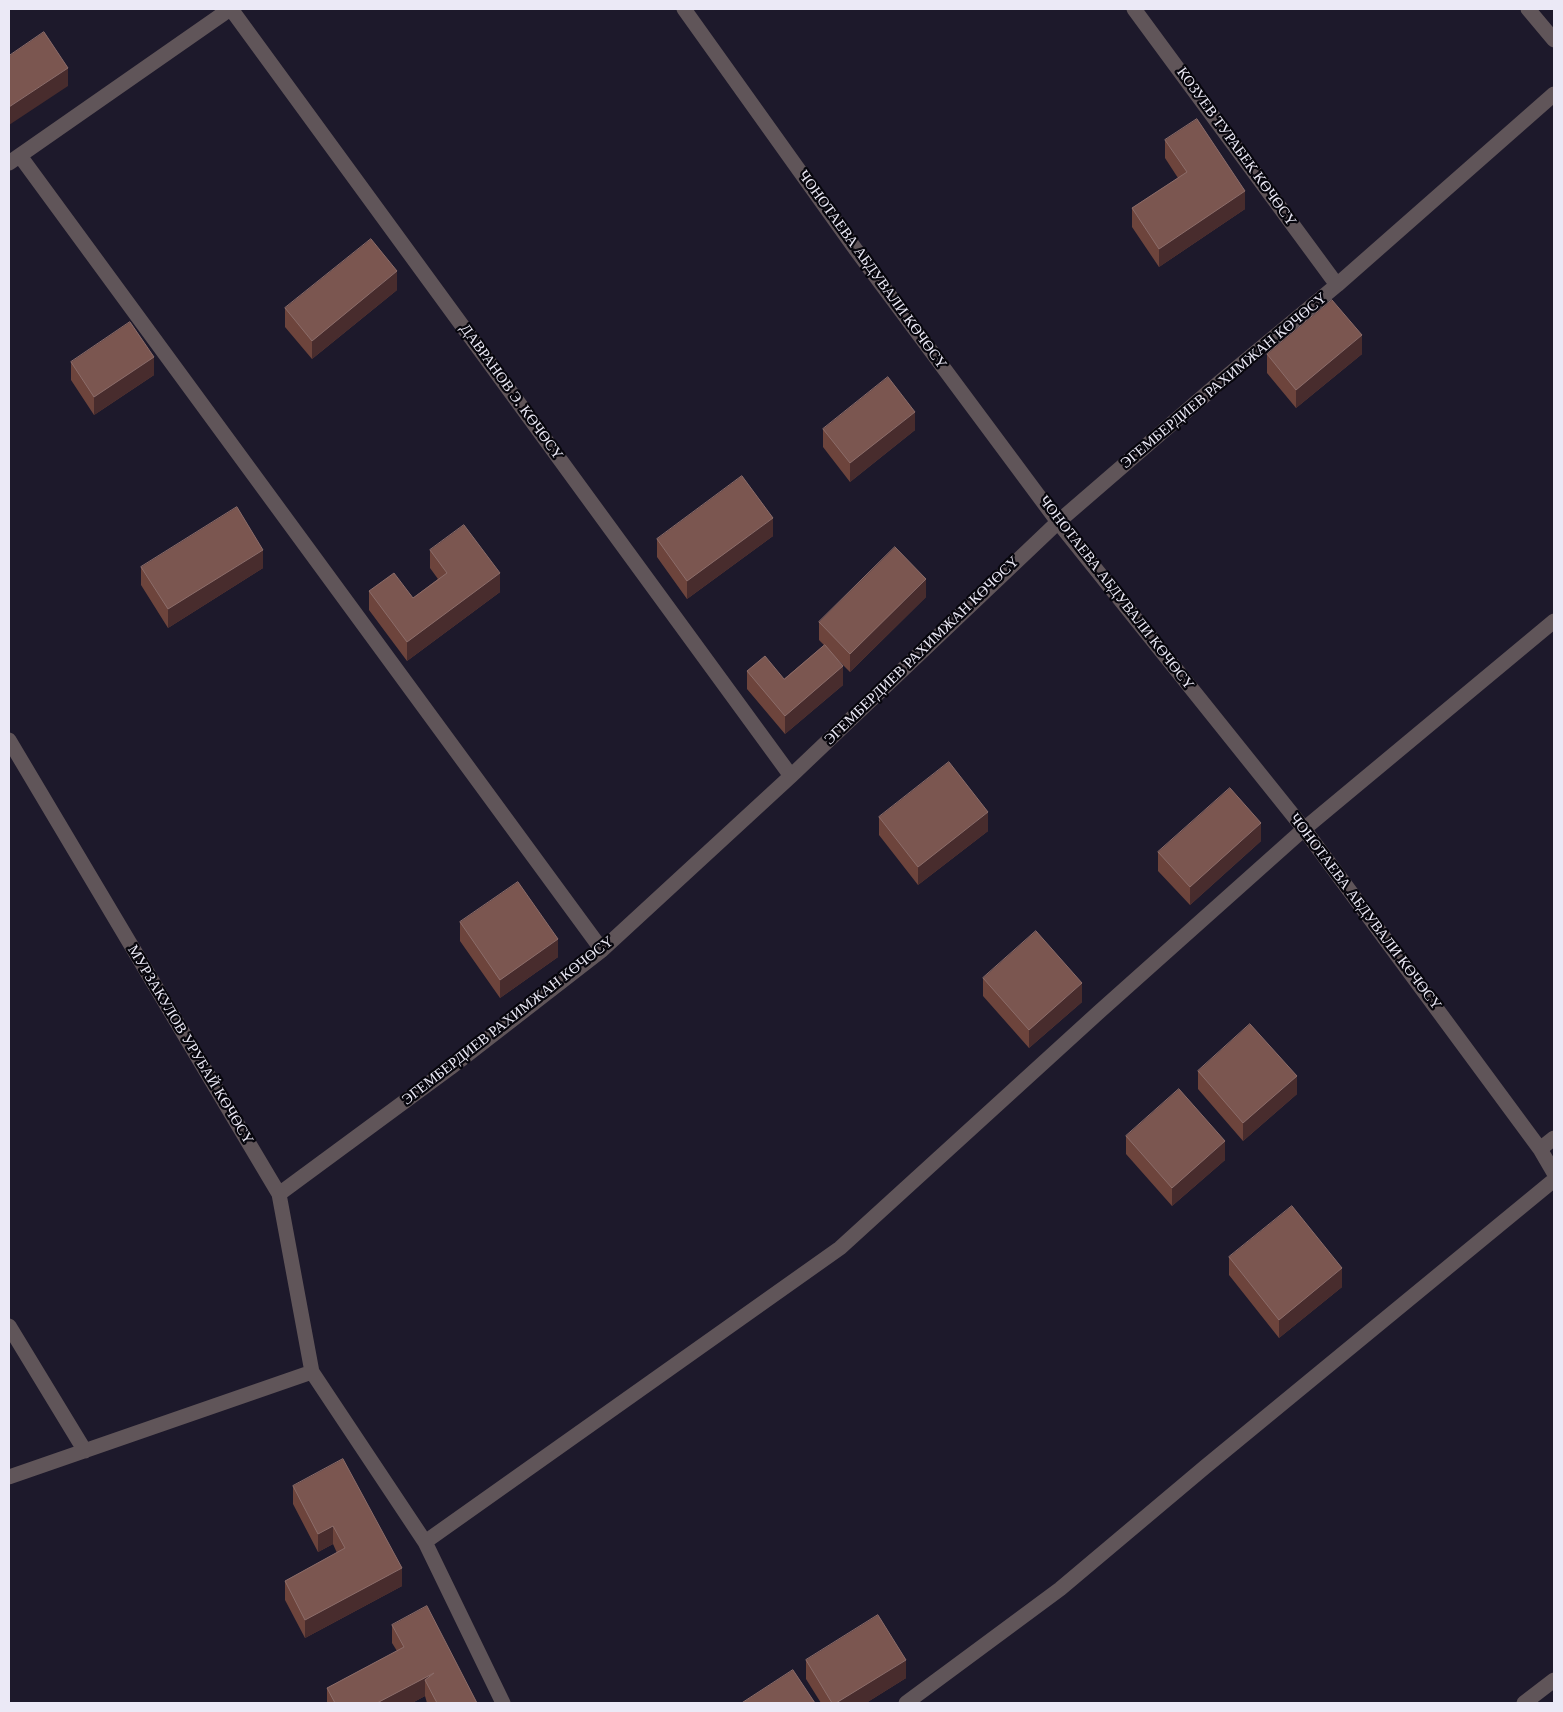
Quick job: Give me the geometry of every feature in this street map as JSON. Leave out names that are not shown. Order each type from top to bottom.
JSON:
[{"type":"street","points":[[231,9],[14,159],[602,950]]},
{"type":"street","name":"ДАВРАНОВ Э. КӨЧӨСҮ","points":[[231,9],[791,776]]},
{"type":"street","name":"ЧОНОТАЕВА АБДУВАЛИ КӨЧӨСҮ","points":[[684,9],[856,250],[1058,522],[1304,829],[1540,1149],[1554,1173]]},
{"type":"street","name":"КОЗУЕВ ТУРАБЕК КӨЧӨСҮ","points":[[1134,9],[1337,285]]},
{"type":"street","points":[[1528,9],[1554,40]]},
{"type":"street","name":"ЭГЕМБЕРДИЕВ РАХИМЖАН КӨЧӨСҮ","points":[[279,1194],[450,1068],[602,950],[791,776],[1058,522],[1220,382],[1337,285],[1554,94]]},
{"type":"street","points":[[425,1542],[840,1248],[1099,1012],[1304,829],[1554,621]]},
{"type":"street","name":"МУРЗАКУЛОВ УРУБАЙ КӨЧӨСҮ","points":[[9,740],[279,1194],[312,1372]]},
{"type":"street","points":[[1540,1149],[1554,1138]]},
{"type":"street","points":[[906,1703],[1060,1588],[1212,1460],[1554,1180]]},
{"type":"street","points":[[9,1326],[85,1451]]},
{"type":"street","points":[[9,1477],[312,1372],[425,1542],[503,1703]]},
{"type":"street","points":[[1524,1703],[1554,1680]]},
{"type":"building","points":[[44,32],[68,68],[9,107],[9,56]]},
{"type":"building","points":[[1197,119],[1245,191],[1159,249],[1132,208],[1187,172],[1165,140]]},
{"type":"building","points":[[371,239],[397,271],[312,341],[285,308]]},
{"type":"building","points":[[1332,300],[1362,335],[1296,390],[1267,354]]},
{"type":"building","points":[[130,322],[154,357],[94,397],[71,362]]},
{"type":"building","points":[[888,377],[915,412],[850,463],[823,429]]},
{"type":"building","points":[[742,476],[773,518],[687,581],[657,539]]},
{"type":"building","points":[[237,507],[263,550],[168,609],[141,567]]},
{"type":"building","points":[[464,525],[500,573],[407,642],[369,591],[394,573],[413,598],[447,573],[430,550]]},
{"type":"building","points":[[895,547],[926,579],[850,654],[819,622]]},
{"type":"building","points":[[825,645],[843,666],[785,716],[747,671],[765,656],[784,679]]},
{"type":"building","points":[[949,762],[988,812],[918,867],[879,817]]},
{"type":"building","points":[[1230,788],[1261,823],[1190,887],[1158,852]]},
{"type":"building","points":[[518,882],[558,939],[500,980],[460,922]]},
{"type":"building","points":[[1036,931],[1082,983],[1029,1030],[983,978]]},
{"type":"building","points":[[1250,1024],[1297,1076],[1243,1123],[1198,1071]]},
{"type":"building","points":[[1179,1089],[1225,1141],[1172,1188],[1126,1136]]},
{"type":"building","points":[[1292,1206],[1342,1268],[1279,1320],[1229,1257]]},
{"type":"building","points":[[343,1459],[402,1568],[305,1620],[285,1581],[345,1548],[333,1526],[318,1534],[293,1486]]},
{"type":"building","points":[[427,1606],[477,1703],[437,1703],[425,1680],[434,1673],[377,1703],[335,1703],[327,1688],[404,1647],[392,1625]]},
{"type":"building","points":[[878,1615],[906,1660],[836,1703],[832,1703],[806,1660]]},
{"type":"building","points":[[793,1670],[815,1703],[742,1703]]}]
